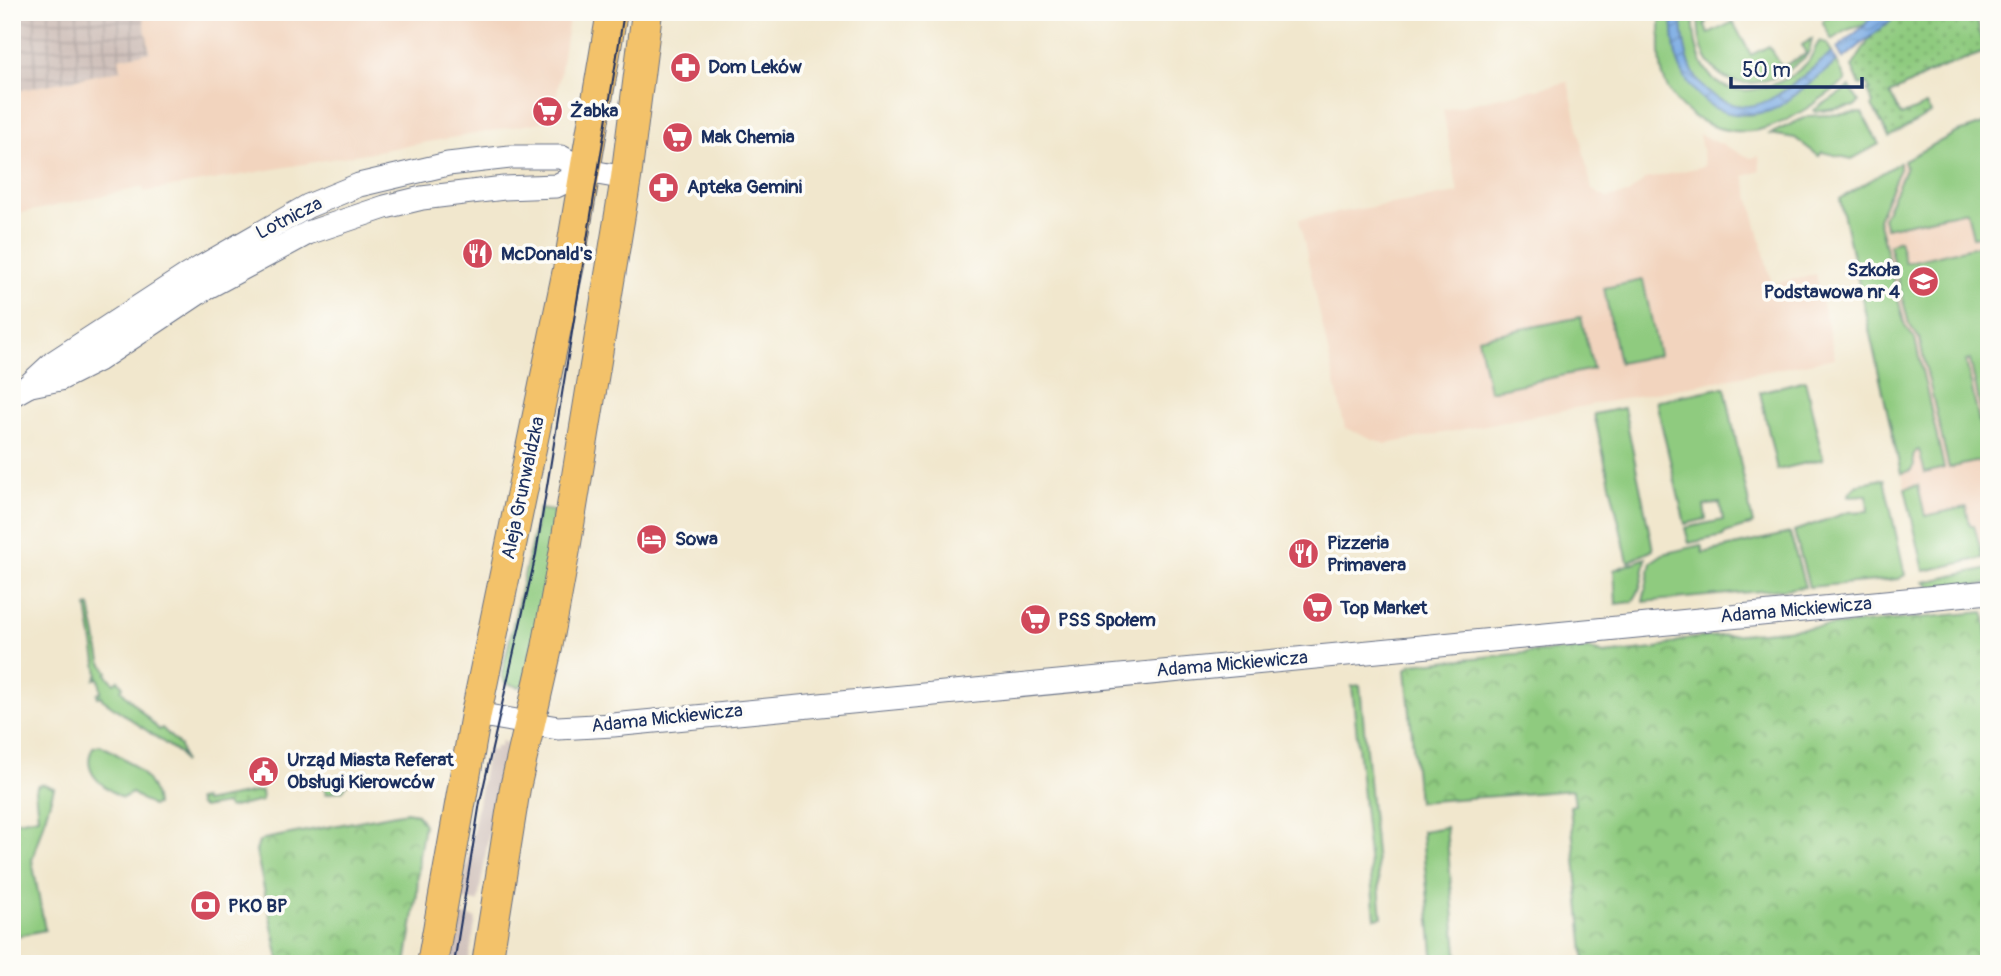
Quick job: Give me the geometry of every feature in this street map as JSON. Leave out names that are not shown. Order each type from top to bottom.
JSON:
[{"type":"main road","name":"Aleja Grunwaldzka","points":[[432,964],[476,714],[566,278],[612,12]]},
{"type":"main road","points":[[487,964],[515,788],[547,648],[565,549],[626,178],[647,12]]},
{"type":"street","name":"Lotnicza","points":[[20,391],[54,362],[186,276],[308,206],[359,186],[398,174],[447,164],[510,157],[561,157],[586,172],[626,178]]},
{"type":"street","name":"Lotnicza","points":[[20,391],[60,379],[98,360],[206,288],[320,229],[385,207],[422,198],[504,188],[556,186],[586,172]]},
{"type":"street","name":"Adama Mickiewicza","points":[[476,714],[558,728],[613,724],[1989,592]]},
{"type":"shaded area","points":[[12,12],[142,12],[150,52],[119,58],[121,70],[12,92]]},
{"type":"shaded area","points":[[142,12],[570,12],[553,120],[144,192],[143,187],[12,215],[12,92],[120,70],[119,58],[150,52]]},
{"type":"shaded area","points":[[1568,82],[1592,190],[1607,198],[1628,194],[1646,179],[1705,166],[1699,134],[1751,158],[1759,156],[1760,171],[1744,176],[1772,284],[1816,274],[1835,358],[1386,444],[1345,428],[1299,219],[1458,193],[1443,110]]},
{"type":"shaded area","name":"Szkoła Podstawowa nr 4","points":[[1989,122],[1989,544],[1920,554],[1840,199],[1899,163],[1956,133]]},
{"type":"shaded area","points":[[501,741],[507,743],[478,902],[461,900],[487,752],[494,751],[495,746],[500,747]]},
{"type":"shaded area","points":[[458,915],[476,918],[468,964],[450,964]]},
{"type":"green space","points":[[1660,12],[1672,12],[1676,55],[1687,80],[1705,100],[1728,112],[1741,115],[1763,111],[1797,92],[1837,62],[1846,81],[1797,114],[1762,129],[1744,132],[1725,130],[1705,123],[1681,107],[1665,82],[1660,57]]},
{"type":"green space","points":[[1681,12],[1693,12],[1696,45],[1704,67],[1719,83],[1731,89],[1758,89],[1785,79],[1806,64],[1820,41],[1827,43],[1832,53],[1771,99],[1749,106],[1731,104],[1717,98],[1697,80],[1687,55]]},
{"type":"green space","points":[[1698,12],[1701,12],[1707,23],[1704,25],[1709,34],[1733,22],[1751,55],[1769,46],[1782,67],[1806,54],[1802,45],[1812,39],[1810,49],[1801,61],[1790,69],[1767,80],[1755,83],[1733,81],[1713,68],[1705,56],[1700,40]]},
{"type":"green space","points":[[1835,12],[1873,12],[1867,23],[1847,30],[1832,40],[1822,21]]},
{"type":"green space","points":[[1901,12],[1975,12],[1985,52],[1938,69],[1890,94],[1901,116],[1926,105],[1931,113],[1889,137],[1872,106],[1867,91],[1870,90],[1866,83],[1860,85],[1852,67],[1872,35]]},
{"type":"green space","points":[[1850,87],[1859,102],[1856,106],[1815,112],[1814,110]]},
{"type":"green space","points":[[1862,113],[1879,144],[1852,159],[1822,152],[1819,156],[1795,138],[1770,134],[1808,116]]},
{"type":"green space","points":[[1989,122],[1989,234],[1973,237],[1967,211],[1886,228],[1883,218],[1906,168],[1904,160],[1956,133]]},
{"type":"green space","points":[[1900,162],[1900,168],[1878,219],[1905,326],[1915,339],[1944,468],[1925,473],[1919,450],[1913,457],[1914,465],[1910,471],[1901,473],[1840,199]]},
{"type":"green space","points":[[1899,240],[1905,263],[1989,243],[1989,448],[1970,360],[1966,361],[1987,459],[1949,468],[1919,338],[1909,324],[1889,245]]},
{"type":"green space","points":[[1643,280],[1659,355],[1619,363],[1604,288]]},
{"type":"green space","points":[[1581,317],[1593,369],[1489,391],[1478,338]]},
{"type":"green space","points":[[1805,380],[1823,459],[1777,470],[1760,392]]},
{"type":"green space","points":[[1725,387],[1753,524],[1723,536],[1689,543],[1685,528],[1723,520],[1720,503],[1704,506],[1706,519],[1685,524],[1656,401]]},
{"type":"green space","points":[[1624,408],[1653,550],[1628,562],[1594,414]]},
{"type":"green space","points":[[1884,479],[1905,575],[1898,579],[1809,587],[1794,531],[1849,512],[1868,511],[1867,495],[1848,496],[1859,485]]},
{"type":"green space","points":[[1918,485],[1925,516],[1966,507],[1983,558],[1924,571],[1905,488]]},
{"type":"green space","points":[[539,509],[554,511],[548,574],[524,684],[519,687],[505,683],[502,674]]},
{"type":"green space","points":[[1790,533],[1805,587],[1643,602],[1651,562],[1663,554],[1701,545],[1703,553]]},
{"type":"green space","points":[[1646,558],[1642,582],[1632,602],[1616,604],[1614,570]]},
{"type":"green space","points":[[1989,568],[1989,584],[1932,588],[1924,582]]},
{"type":"green space","points":[[90,606],[101,661],[108,672],[106,674],[114,683],[118,680],[123,687],[121,690],[159,730],[162,728],[180,746],[184,763],[180,754],[102,699],[102,696],[98,697],[97,694],[101,692],[99,678],[95,679],[98,674],[87,607]]},
{"type":"green space","points":[[1984,612],[1989,646],[1989,964],[1585,964],[1570,806],[1575,805],[1573,790],[1418,802],[1406,669],[1412,664],[1590,649],[1603,654],[1655,649],[1685,639]]},
{"type":"green space","points":[[1360,685],[1382,917],[1375,918],[1352,686]]},
{"type":"green space","points":[[100,745],[129,762],[144,776],[154,794],[156,805],[152,806],[132,793],[122,798],[101,784],[89,764],[93,747]]},
{"type":"green space","points":[[367,771],[365,779],[348,783],[343,790],[326,794],[323,779]]},
{"type":"green space","points":[[38,785],[54,788],[32,860],[45,930],[12,937],[12,822],[38,817],[35,791]]},
{"type":"green space","points":[[261,791],[262,801],[229,808],[225,804],[203,808],[197,800],[203,799],[204,802]]},
{"type":"green space","points":[[406,812],[417,814],[424,825],[406,964],[280,964],[256,851],[259,842]]},
{"type":"green space","points":[[1446,827],[1458,964],[1434,964],[1422,831]]},
{"type":"water","points":[[1672,12],[1681,12],[1687,55],[1697,80],[1705,90],[1731,104],[1749,106],[1765,102],[1791,86],[1832,53],[1837,62],[1772,110],[1754,114],[1727,113],[1707,103],[1685,76],[1675,50]]},
{"type":"water","points":[[1875,12],[1901,12],[1843,59],[1837,48],[1864,26]]},
{"type":"tram line","points":[[454,964],[480,802],[536,554],[624,12]]},
{"type":"place","name":"Dom Leków","points":[[685,67]]},
{"type":"place","name":"Żabka","points":[[547,111]]},
{"type":"place","name":"Mak Chemia","points":[[678,137]]},
{"type":"place","name":"Apteka Gemini","points":[[664,187]]},
{"type":"place","name":"McDonald's","points":[[478,254]]},
{"type":"place","name":"Szkoła Podstawowa nr 4","points":[[1923,281]]},
{"type":"place","name":"Sowa","points":[[652,539]]},
{"type":"place","name":"Pizzeria Primavera","points":[[1304,554]]},
{"type":"place","name":"Top Market","points":[[1317,608]]},
{"type":"place","name":"PSS Społem","points":[[1035,620]]},
{"type":"place","name":"Urząd Miasta Referat Obsługi Kierowców","points":[[264,771]]},
{"type":"place","name":"PKO BP","points":[[205,906]]}]
